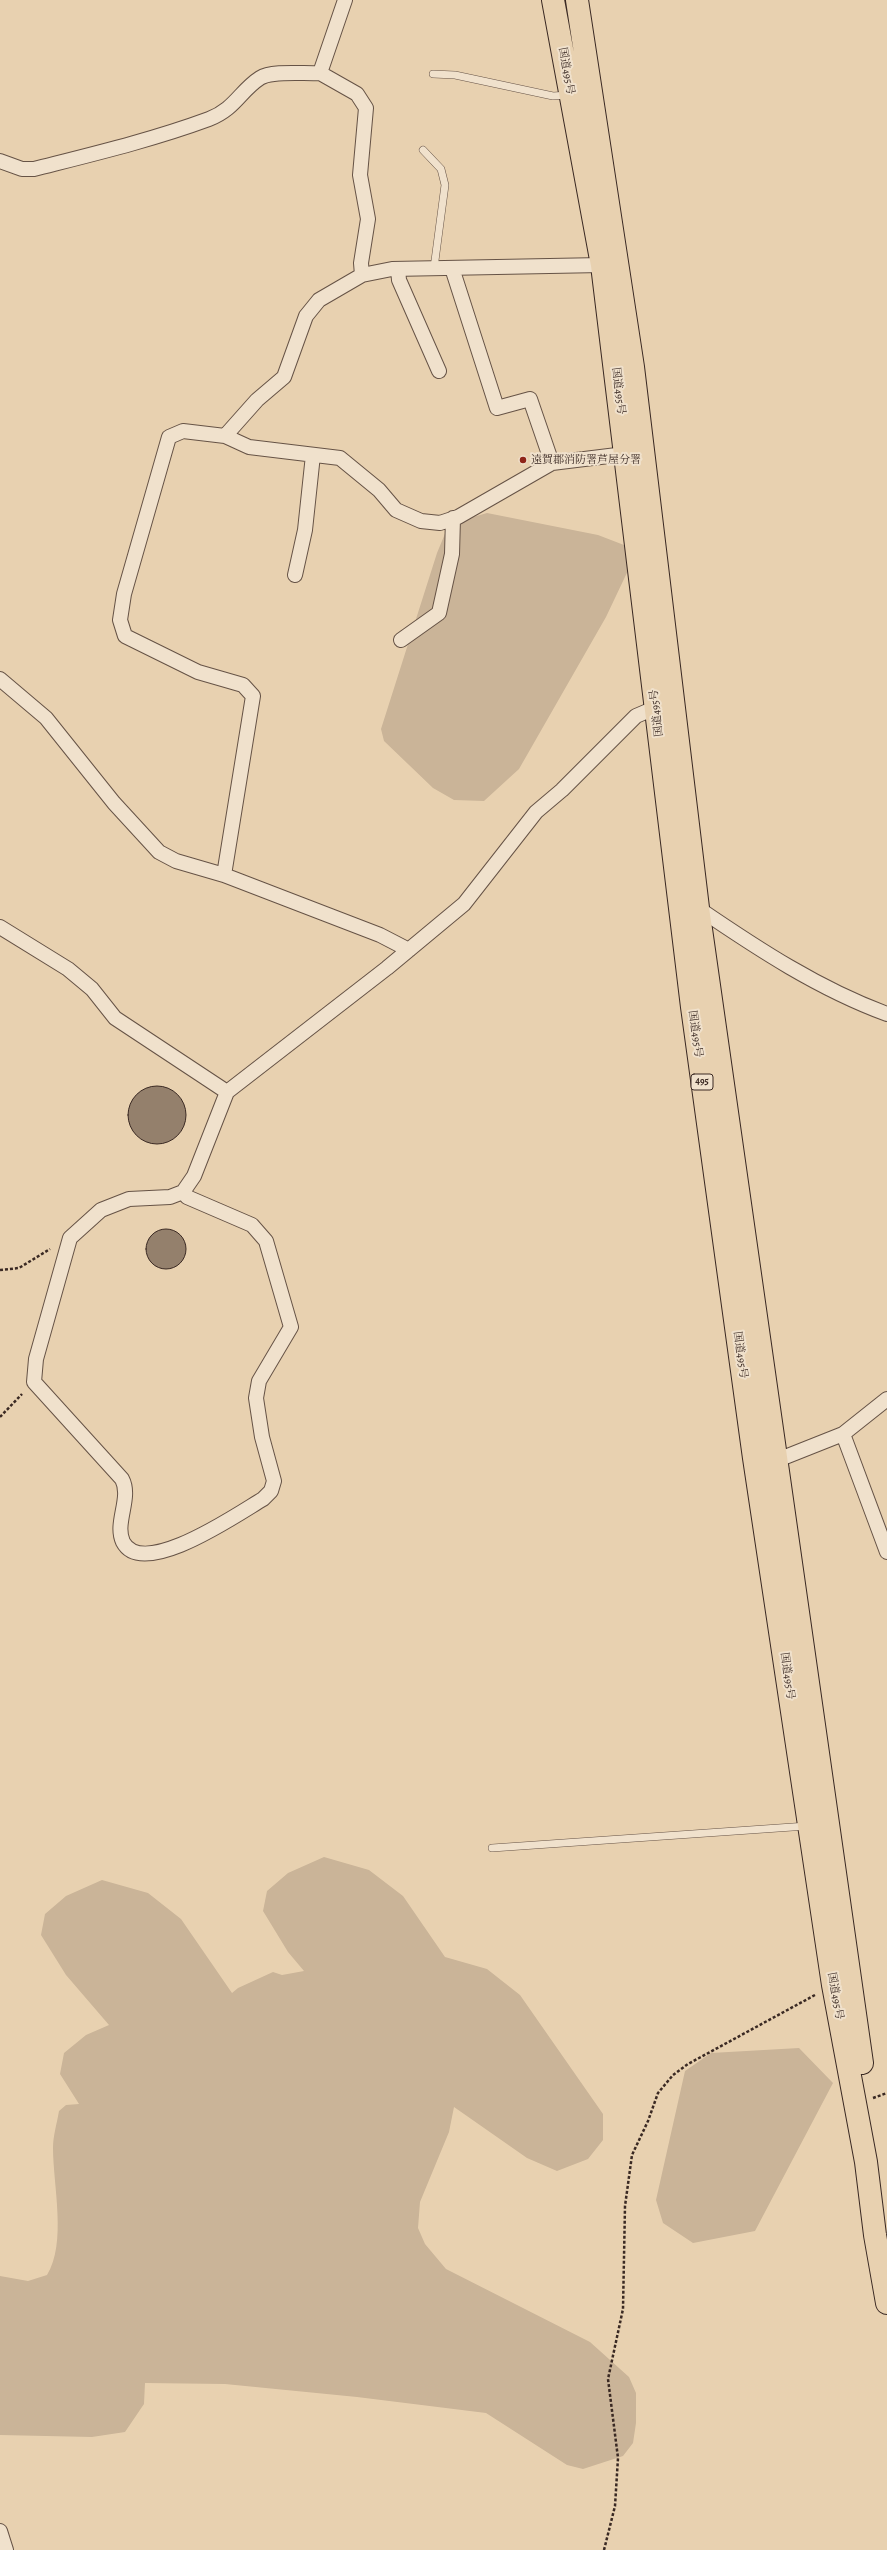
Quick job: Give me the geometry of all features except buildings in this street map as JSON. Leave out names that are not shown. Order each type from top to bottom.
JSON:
[{"type":"highway","name":"国道495号","points":[[553,0],[602,265],[692,1007],[755,1465],[833,1985],[866,2162],[875,2235],[887,2303]]},
{"type":"highway","name":"国道495号","points":[[577,0],[633,367],[698,908],[775,1461],[877,2097],[866,2162]]},
{"type":"street","points":[[320,73],[345,0]]},
{"type":"street","points":[[0,161],[22,169],[34,169],[158,137],[211,118],[232,107],[260,78],[272,74],[320,73],[357,94],[366,108],[360,175],[368,219],[361,263],[362,275]]},
{"type":"street","points":[[225,436],[258,400],[284,377],[306,316],[319,300],[362,275],[398,269],[602,265]]},
{"type":"street","points":[[452,268],[497,408],[530,399],[552,463]]},
{"type":"street","points":[[398,269],[399,280],[439,371]]},
{"type":"street","points":[[224,875],[253,696],[243,685],[198,672],[125,636],[120,620],[124,594],[169,437],[183,430],[225,436],[249,447],[340,458],[379,490],[396,510],[422,521],[440,523],[453,518],[552,463],[625,454]]},
{"type":"street","points":[[295,575],[305,530],[313,455]]},
{"type":"street","points":[[401,640],[439,613],[452,554],[453,518]]},
{"type":"street","points":[[0,679],[46,718],[114,803],[158,852],[176,861],[224,875],[380,935],[409,950]]},
{"type":"street","points":[[183,1192],[187,1197],[252,1225],[266,1241],[291,1327],[259,1380],[256,1398],[262,1437],[274,1481],[271,1491],[262,1499],[180,1546],[146,1554],[133,1552],[124,1543],[121,1533],[126,1486],[122,1479],[34,1382],[36,1359],[70,1238],[101,1210],[129,1199],[170,1197],[183,1192],[194,1176],[227,1092],[409,950],[464,904],[536,812],[562,790],[636,716],[656,707]]},
{"type":"street","points":[[698,908],[766,955],[861,1005],[887,1014]]},
{"type":"street","points":[[0,927],[68,969],[92,989],[116,1018],[227,1092]]},
{"type":"street","points":[[775,1461],[843,1434],[887,1399]]},
{"type":"street","points":[[843,1434],[887,1552]]},
{"type":"street","points":[[0,2531],[6,2550]]},
{"type":"lane","points":[[433,74],[455,75],[553,96],[571,94]]},
{"type":"lane","points":[[423,150],[441,169],[445,185],[434,268]]},
{"type":"lane","points":[[492,1848],[809,1826]]},
{"type":"path","points":[[0,1270],[19,1268],[70,1238]]},
{"type":"path","points":[[0,1417],[34,1382]]},
{"type":"path","points":[[604,2550],[615,2506],[618,2458],[608,2379],[623,2309],[625,2206],[632,2155],[648,2121],[658,2093],[673,2075],[688,2064],[833,1985]]},
{"type":"shaded area","points":[[487,513],[598,535],[624,545],[633,560],[606,617],[519,769],[484,801],[454,800],[433,788],[384,741],[381,729],[437,553],[449,524]]},
{"type":"shaded area","points":[[324,1857],[369,1870],[403,1896],[445,1957],[487,1969],[520,1995],[603,2114],[603,2140],[588,2159],[557,2171],[527,2158],[454,2107],[449,2132],[420,2202],[418,2228],[425,2244],[446,2269],[590,2342],[629,2377],[636,2393],[636,2423],[633,2443],[623,2456],[583,2469],[567,2465],[486,2413],[357,2397],[225,2384],[145,2383],[144,2404],[125,2432],[92,2437],[0,2435],[0,2276],[28,2281],[47,2275],[53,2262],[58,2231],[53,2148],[54,2134],[59,2111],[66,2105],[79,2104],[60,2074],[64,2053],[86,2035],[109,2025],[66,1975],[41,1935],[45,1914],[66,1896],[102,1880],[148,1893],[181,1919],[232,1993],[238,1988],[273,1972],[282,1975],[304,1971],[288,1952],[263,1911],[267,1891],[288,1873]]},
{"type":"shaded area","points":[[799,2048],[833,2083],[755,2231],[693,2243],[663,2223],[656,2200],[685,2071],[711,2053]]},
{"type":"place","name":"遠賀郡消防署芦屋分署","points":[[523,460]]}]
